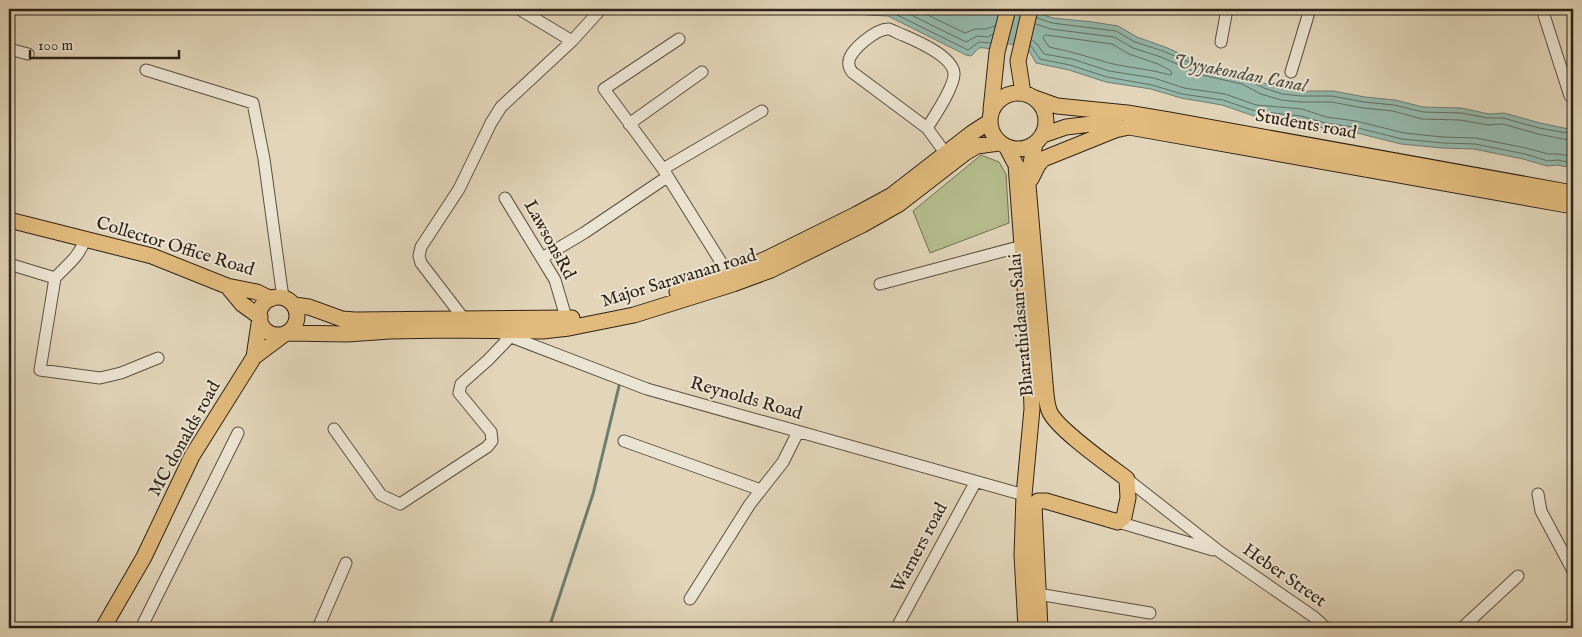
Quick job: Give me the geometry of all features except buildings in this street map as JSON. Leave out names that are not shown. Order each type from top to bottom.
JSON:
[{"type":"main road","points":[[1008,9],[996,52],[990,116],[990,130],[998,145],[1017,150],[1026,148],[1066,127],[1092,124],[1129,127],[1166,132],[1573,206]]},
{"type":"main road","points":[[1027,95],[1018,61],[1030,9]]},
{"type":"main road","points":[[990,116],[1000,98],[1015,93],[1027,95],[1039,103],[1044,111],[1045,129],[1039,140]]},
{"type":"main road","name":"Students road","points":[[1027,95],[1057,106],[1128,113],[1573,193]]},
{"type":"main road","name":"Major Saravanan road","points":[[729,275],[766,259],[892,195],[946,154],[990,116]]},
{"type":"main road","points":[[1028,185],[1043,159],[1115,130],[1129,127]]},
{"type":"main road","name":"Bharathidasan Salai","points":[[1039,140],[1030,165],[1028,185],[1044,383],[1049,410],[1053,419],[1070,435],[1127,479]]},
{"type":"main road","name":"Major Saravanan road","points":[[286,333],[543,331],[568,323],[642,312],[734,284],[771,270],[862,225],[899,204],[965,152],[977,146],[998,145]]},
{"type":"main road","name":"Bharathidasan Salai","points":[[998,145],[1016,165],[1030,353],[1032,409],[1024,495],[1022,555],[1026,628]]},
{"type":"main road","name":"Collector Office Road","points":[[9,220],[152,256],[227,286],[309,306],[342,319],[464,319]]},
{"type":"main road","points":[[464,319],[568,323],[615,311],[729,275]]},
{"type":"main road","points":[[227,286],[242,304],[260,316],[261,324],[265,330],[272,334],[279,335],[293,328],[296,323],[296,311],[283,301],[265,302],[261,308],[260,316],[254,357]]},
{"type":"main road","name":"MC donalds road","points":[[103,628],[144,557],[192,456],[254,357],[286,333]]},
{"type":"main road","points":[[1040,628],[1034,505],[1038,501],[1046,501],[1118,522],[1124,517],[1128,498],[1127,479]]},
{"type":"street","points":[[519,9],[572,41]]},
{"type":"street","points":[[464,319],[421,263],[419,256],[421,247],[459,189],[490,123],[501,107],[572,41],[601,9]]},
{"type":"street","points":[[1221,42],[1227,9]]},
{"type":"street","points":[[1291,72],[1310,9]]},
{"type":"street","points":[[1542,9],[1570,96]]},
{"type":"street","points":[[927,128],[950,87],[953,80],[953,69],[934,51],[889,29],[881,30],[872,35],[852,54],[848,62],[849,67],[852,72],[927,128],[946,154]]},
{"type":"street","points":[[679,39],[604,89],[665,173],[729,275]]},
{"type":"street","points":[[9,49],[28,54]]},
{"type":"street","points":[[146,70],[253,103],[264,159],[283,301]]},
{"type":"street","points":[[629,124],[702,72]]},
{"type":"street","points":[[542,258],[584,233],[665,173],[762,111]]},
{"type":"street","name":"LawsonsRd","points":[[505,198],[555,280],[568,323]]},
{"type":"street","points":[[85,240],[80,252],[69,266],[55,278],[40,370],[100,378],[121,373],[158,358]]},
{"type":"street","points":[[880,284],[1022,246]]},
{"type":"street","points":[[9,264],[55,278]]},
{"type":"street","name":"Reynolds Road","points":[[464,319],[647,389],[975,483],[1024,495]]},
{"type":"street","points":[[334,429],[381,495],[400,504],[487,447],[492,440],[491,432],[459,393],[461,384],[511,336]]},
{"type":"street","points":[[1032,409],[1049,410]]},
{"type":"street","points":[[690,599],[750,504],[783,462],[798,432]]},
{"type":"street","points":[[141,628],[238,433]]},
{"type":"street","points":[[624,441],[761,490]]},
{"type":"street","points":[[1127,479],[1220,552]]},
{"type":"street","name":"Warners road","points":[[900,628],[975,483]]},
{"type":"street","points":[[1538,494],[1541,511],[1570,557],[1573,571]]},
{"type":"street","points":[[1118,522],[1220,552]]},
{"type":"street","name":"Heber Street","points":[[1220,552],[1314,617],[1326,628]]},
{"type":"street","points":[[318,628],[346,563]]},
{"type":"street","points":[[1462,628],[1518,576]]},
{"type":"street","points":[[1038,594],[1150,612]]},
{"type":"green space","points":[[981,155],[999,162],[1006,174],[1009,223],[930,253],[913,211]]},
{"type":"water","name":"Uyyakondan Canal","points":[[854,9],[1025,9],[1053,18],[1118,26],[1137,37],[1206,65],[1246,73],[1266,84],[1283,89],[1333,91],[1395,100],[1423,107],[1461,108],[1489,114],[1504,113],[1573,130],[1573,168],[1557,165],[1547,166],[1474,149],[1401,144],[1353,132],[1323,128],[1300,121],[1254,116],[1222,105],[1181,98],[1151,89],[1106,82],[1069,70],[1036,63],[1028,51],[1023,47],[1013,44],[999,45],[990,49],[980,48],[971,56],[966,55],[888,16],[866,15]]},
{"type":"waterway","points":[[549,628],[593,494],[620,382]]}]
